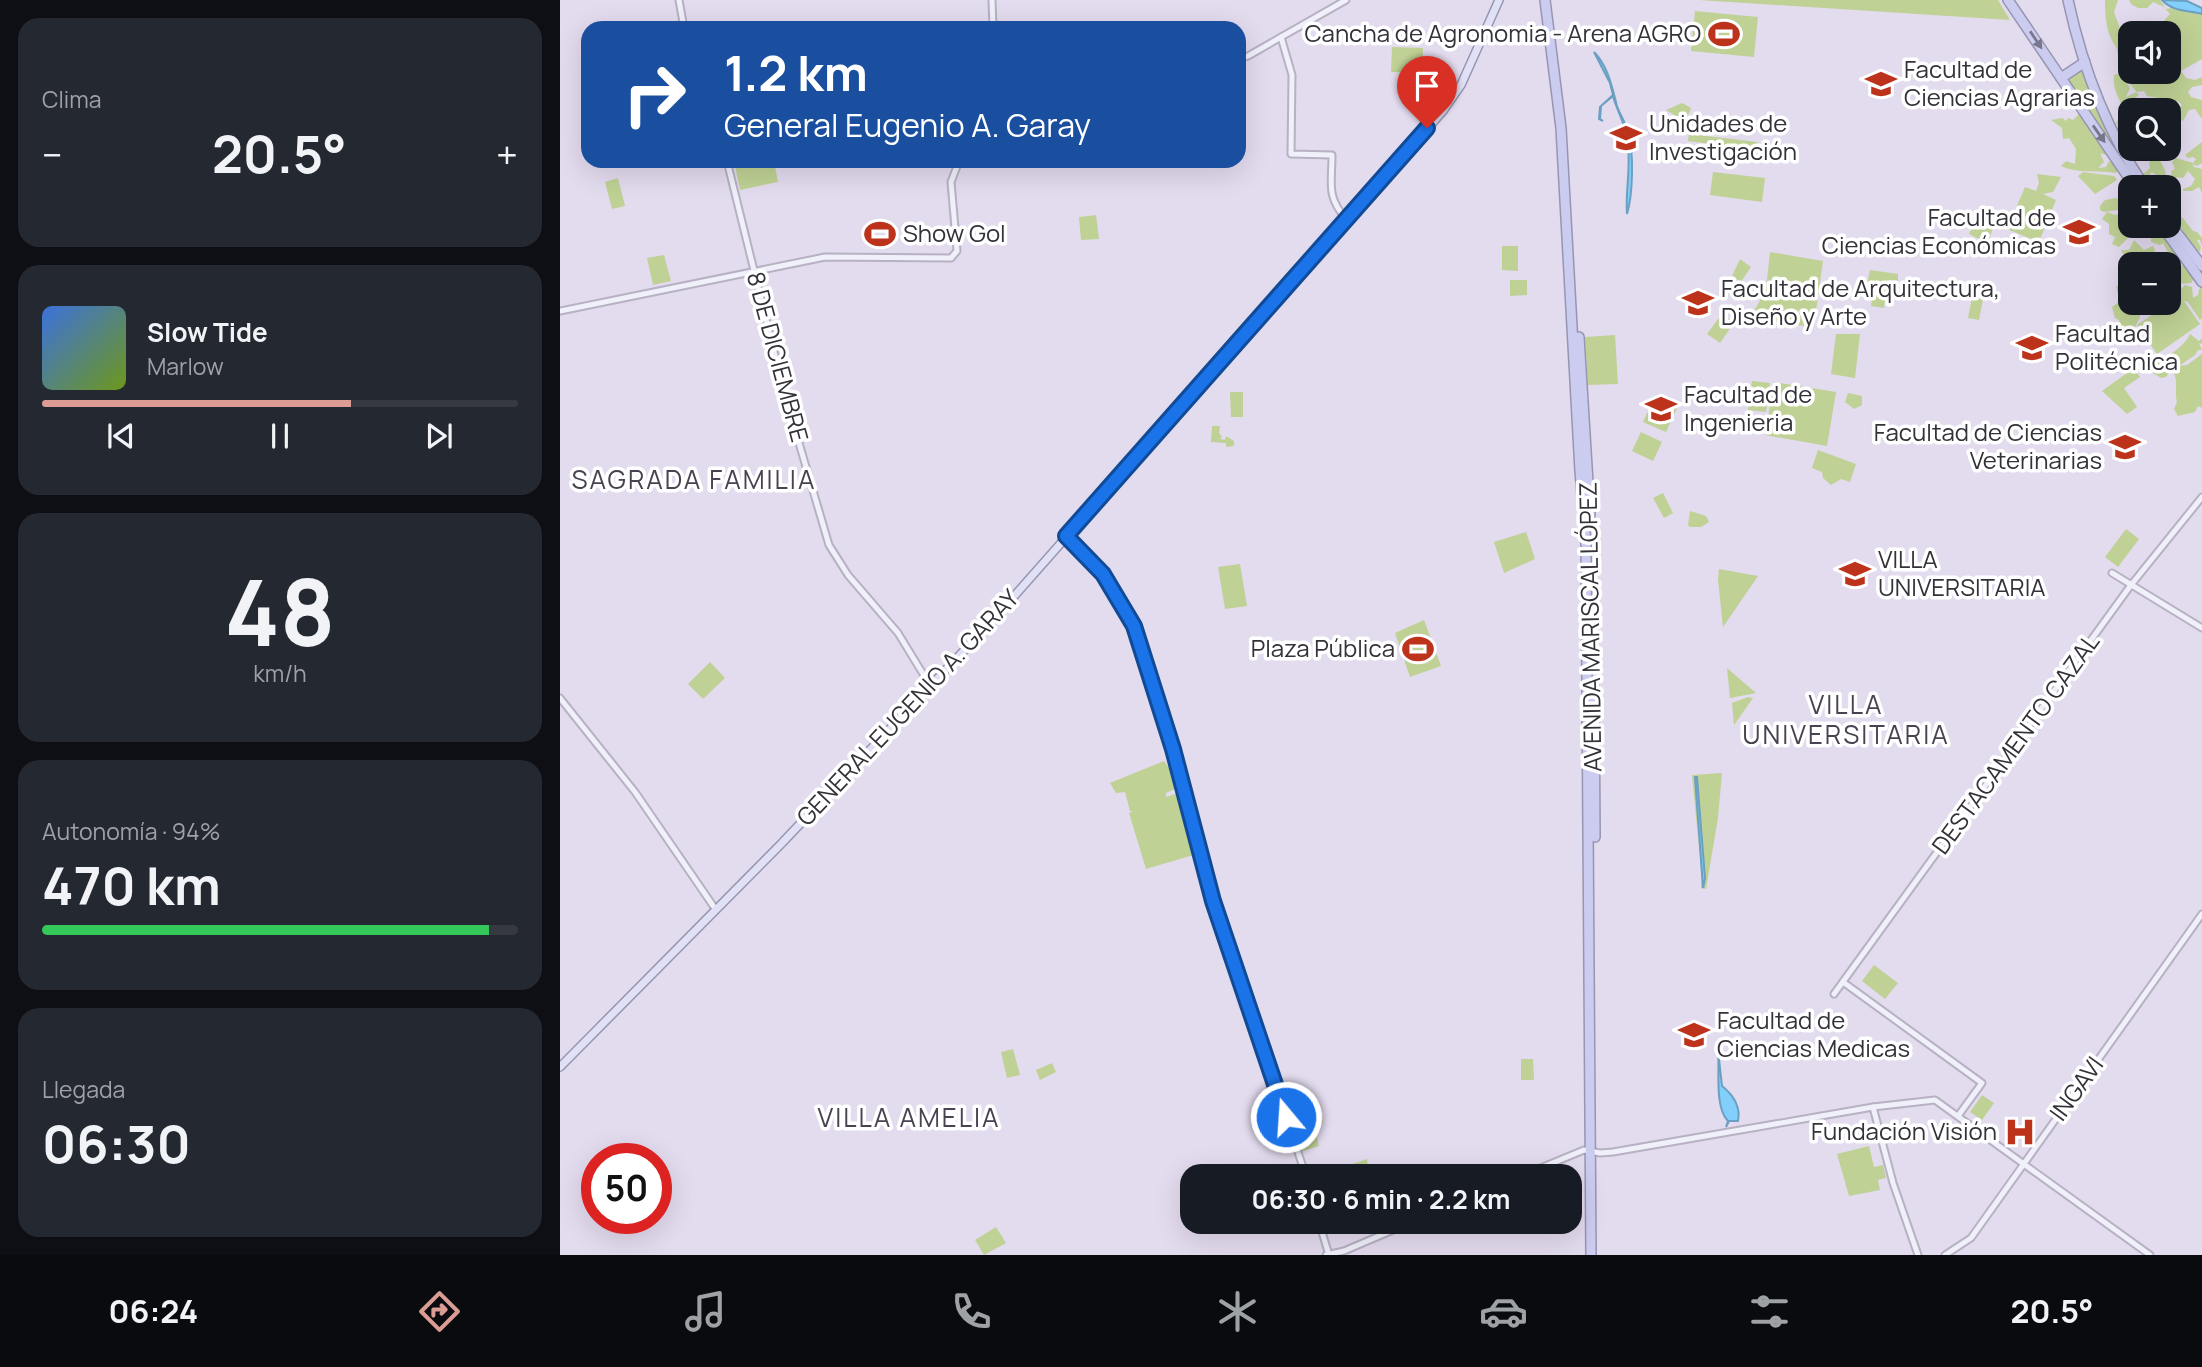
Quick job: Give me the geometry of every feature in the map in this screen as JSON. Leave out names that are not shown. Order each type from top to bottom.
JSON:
[{"type":"highway","points":[[1545,0],[1559,103],[1586,544],[1590,891],[1588,910]]},
{"type":"highway","name":"AVENIDA MARISCAL LÓPEZ","points":[[1550,0],[1566,127],[1591,544],[1594,1151],[1591,1255]]},
{"type":"highway","points":[[2008,0],[2127,175]]},
{"type":"highway","points":[[2068,0],[2085,62],[2118,143],[2138,175]]},
{"type":"highway","points":[[2061,78],[2085,62]]},
{"type":"highway","points":[[2171,238],[2202,282]]},
{"type":"highway","points":[[2181,238],[2202,266]]},
{"type":"highway","name":"AVENIDA MARISCAL LÓPEZ","points":[[1590,891],[1591,1054],[1597,1255]]},
{"type":"main road","name":"GENERAL EUGENIO A. GARAY","points":[[560,1067],[931,687],[1346,219],[1455,94],[1499,0]]},
{"type":"street","points":[[679,0],[683,21]]},
{"type":"street","points":[[992,0],[993,21]]},
{"type":"street","points":[[1246,57],[1341,1]]},
{"type":"street","points":[[1281,37],[1292,75],[1291,154],[1332,155],[1331,198],[1346,219]]},
{"type":"street","name":"8 DE DICIEMBRE","points":[[729,168],[784,392],[829,545],[848,575],[898,634],[931,687]]},
{"type":"street","points":[[560,311],[825,257],[954,256],[957,251],[951,182],[956,168]]},
{"type":"street","name":"DESTACAMENTO CAZAL","points":[[1834,994],[2131,584],[2202,497]]},
{"type":"street","points":[[1066,536],[1103,574],[1137,635],[1173,749],[1213,901],[1302,1164]]},
{"type":"street","points":[[2112,573],[2202,628]]},
{"type":"street","points":[[560,698],[635,792],[716,910]]},
{"type":"street","name":"INGAVI","points":[[1945,1255],[1971,1238],[2202,914]]},
{"type":"street","points":[[1843,982],[1982,1083],[1958,1116]]},
{"type":"street","points":[[1550,1164],[1584,1150],[1594,1151],[1720,1134],[1873,1107],[1935,1100],[2150,1255]]},
{"type":"street","points":[[1873,1107],[1893,1182],[1918,1255]]},
{"type":"street","points":[[1322,1234],[1328,1255],[1384,1234]]},
{"type":"green space","points":[[1699,0],[1998,0],[2010,20]]},
{"type":"green space","points":[[2105,0],[2118,0],[2114,12],[2118,23],[2118,56],[2108,31]]},
{"type":"green space","points":[[2129,0],[2160,0],[2166,9],[2177,7],[2202,13],[2202,59],[2181,71],[2181,21],[2164,21],[2170,14],[2164,7],[2153,2],[2147,8],[2138,8]]},
{"type":"green space","name":"Cancha de Agronomia - Arena AGRO","points":[[1695,11],[1758,17],[1754,57],[1691,51]]},
{"type":"green space","points":[[1392,47],[1423,48],[1422,73],[1391,72]]},
{"type":"green space","points":[[2082,68],[2118,156],[2063,77]]},
{"type":"green space","points":[[2181,71],[2186,78],[2195,80],[2202,77],[2202,85],[2192,87],[2188,92],[2191,97],[2202,100],[2202,119],[2195,109],[2189,110],[2181,120],[2181,98],[2147,96],[2144,91],[2137,92],[2131,84],[2181,84]]},
{"type":"green space","points":[[2118,74],[2118,84],[2128,84],[2130,88],[2126,97],[2136,92],[2139,95],[2135,98],[2118,98],[2114,75]]},
{"type":"green space","points":[[1682,103],[1691,108],[1689,114],[1684,117],[1666,110]]},
{"type":"green space","points":[[2079,114],[2109,156],[2100,153],[2104,162],[2098,168],[2106,167],[2109,161],[2119,169],[2116,173],[2081,171],[2061,166],[2066,161],[2075,164],[2076,149],[2069,138],[2063,139],[2062,128],[2051,120],[2073,120]]},
{"type":"green space","points":[[1689,134],[1758,142],[1757,150],[1688,141]]},
{"type":"green space","points":[[2202,142],[2202,163],[2197,166],[2192,164],[2202,169],[2202,193],[2199,187],[2192,191],[2183,191],[2191,186],[2195,179],[2188,171],[2183,178],[2181,175],[2172,175],[2171,171],[2175,169],[2173,161],[2181,159],[2193,163],[2196,159],[2185,155]]},
{"type":"green space","points":[[2160,161],[2166,175],[2156,175],[2152,172],[2150,175],[2142,175],[2150,168],[2149,163]]},
{"type":"green space","points":[[735,168],[775,168],[778,182],[740,190]]},
{"type":"green space","points":[[1713,172],[1765,178],[1762,202],[1710,195]]},
{"type":"green space","points":[[2083,172],[2114,176],[2117,180],[2095,194],[2078,176]]},
{"type":"green space","points":[[2037,174],[2061,177],[2053,192],[2043,194],[2056,200],[2039,242],[2007,229],[2025,187],[2036,191],[2039,183]]},
{"type":"green space","points":[[618,178],[625,206],[612,209],[605,182]]},
{"type":"green space","points":[[2118,199],[2118,210],[2100,210],[2105,200]]},
{"type":"green space","points":[[2107,212],[2118,214],[2118,238],[2128,238],[2119,247],[2112,244],[2115,237],[2109,234],[2109,224],[2102,219]]},
{"type":"green space","points":[[1096,215],[1099,239],[1081,240],[1079,217]]},
{"type":"green space","points":[[2181,218],[2202,238],[2202,246],[2200,240],[2197,240],[2201,247],[2200,252],[2190,242],[2181,226]]},
{"type":"green space","points":[[1975,221],[1993,229],[1987,243],[1969,234]]},
{"type":"green space","points":[[2151,238],[2171,238],[2202,276],[2196,275],[2191,283],[2181,284],[2181,266],[2186,261],[2181,261],[2181,252],[2168,252],[2163,243],[2160,245],[2151,242]]},
{"type":"green space","points":[[2134,240],[2144,250],[2153,246],[2155,251],[2121,250],[2129,250]]},
{"type":"green space","points":[[1502,246],[1518,246],[1518,271],[1502,270]]},
{"type":"green space","points":[[1770,252],[1823,261],[1815,318],[1810,327],[1751,317],[1766,289]]},
{"type":"green space","points":[[664,255],[671,281],[653,285],[647,258]]},
{"type":"green space","points":[[1740,259],[1751,267],[1741,282],[1732,276]]},
{"type":"green space","points":[[1870,270],[1898,274],[1898,281],[1888,280],[1884,308],[1871,306],[1872,299],[1866,290]]},
{"type":"green space","points":[[1510,280],[1527,280],[1527,295],[1510,296]]},
{"type":"green space","points":[[2185,285],[2192,287],[2193,298],[2202,287],[2200,320],[2188,302],[2184,301],[2200,324],[2157,354],[2137,325],[2152,315],[2181,315],[2181,289]]},
{"type":"green space","points":[[1972,297],[1983,299],[1979,320],[1968,318]]},
{"type":"green space","points":[[2118,302],[2118,315],[2140,315],[2135,327],[2124,330],[2120,327],[2112,307]]},
{"type":"green space","points":[[1722,314],[1734,323],[1720,343],[1707,334]]},
{"type":"green space","points":[[1836,334],[1860,334],[1855,378],[1831,374]]},
{"type":"green space","points":[[2190,334],[2199,341],[2202,338],[2202,344],[2199,343],[2202,350],[2198,350],[2179,366],[2187,365],[2202,354],[2202,408],[2198,406],[2195,412],[2178,416],[2174,409],[2177,402],[2173,372],[2176,368],[2161,378],[2153,373],[2151,365],[2174,351]]},
{"type":"green space","points":[[1615,335],[1618,384],[1588,385],[1585,337]]},
{"type":"green space","points":[[2134,368],[2140,377],[2124,388],[2137,407],[2127,414],[2102,391]]},
{"type":"green space","points":[[1752,381],[1770,383],[1766,412],[1748,410]]},
{"type":"green space","points":[[1774,382],[1836,392],[1827,446],[1765,435]]},
{"type":"green space","points":[[1230,392],[1243,392],[1243,417],[1231,417]]},
{"type":"green space","points":[[1848,393],[1862,396],[1862,405],[1854,409],[1845,402]]},
{"type":"green space","points":[[1655,396],[1662,400],[1657,399],[1654,405],[1659,407],[1653,422],[1660,425],[1670,403],[1678,406],[1666,432],[1643,422]]},
{"type":"green space","points":[[1212,426],[1220,426],[1220,439],[1225,440],[1226,436],[1234,441],[1234,446],[1226,447],[1226,443],[1211,442]]},
{"type":"green space","points":[[1641,432],[1662,442],[1653,461],[1632,451]]},
{"type":"green space","points":[[1818,450],[1856,464],[1850,482],[1841,479],[1831,485],[1823,478],[1822,472],[1812,468]]},
{"type":"green space","points":[[1663,493],[1673,513],[1664,518],[1653,498]]},
{"type":"green space","points":[[1690,511],[1706,516],[1709,522],[1701,527],[1690,527]]},
{"type":"green space","points":[[2126,529],[2139,539],[2118,567],[2105,557]]},
{"type":"green space","points":[[1526,532],[1535,559],[1504,573],[1494,542]]},
{"type":"green space","points":[[1240,564],[1247,606],[1225,609],[1218,567]]},
{"type":"green space","points":[[1719,569],[1758,576],[1723,627],[1718,580]]},
{"type":"green space","name":"Plaza Pública","points":[[1424,620],[1441,666],[1410,677],[1395,633]]},
{"type":"green space","points":[[710,662],[725,678],[703,699],[688,684]]},
{"type":"green space","points":[[1727,668],[1756,693],[1730,698]]},
{"type":"green space","points":[[1748,697],[1753,698],[1734,725],[1732,703]]},
{"type":"green space","points":[[1164,761],[1169,768],[1173,767],[1176,771],[1183,795],[1178,797],[1175,789],[1166,793],[1166,797],[1175,794],[1178,799],[1183,798],[1197,854],[1146,869],[1129,813],[1133,811],[1130,811],[1125,792],[1116,793],[1110,783]]},
{"type":"green space","points":[[1722,773],[1718,818],[1706,889],[1701,888],[1692,775]]},
{"type":"green space","points":[[1874,965],[1898,983],[1885,999],[1862,981]]},
{"type":"green space","points":[[1013,1049],[1020,1075],[1007,1078],[1001,1052]]},
{"type":"green space","points":[[1521,1059],[1533,1059],[1534,1080],[1521,1080]]},
{"type":"green space","points":[[1052,1063],[1056,1072],[1040,1080],[1036,1070]]},
{"type":"green space","points":[[1982,1095],[1994,1103],[1982,1120],[1970,1112]]},
{"type":"green space","points":[[1318,1104],[1323,1122],[1295,1131],[1289,1113]]},
{"type":"green space","points":[[1314,1127],[1319,1146],[1300,1152],[1294,1132]]},
{"type":"green space","points":[[1869,1146],[1874,1167],[1883,1165],[1886,1178],[1878,1180],[1880,1190],[1849,1196],[1837,1154]]},
{"type":"green space","points":[[1367,1159],[1368,1164],[1352,1164]]},
{"type":"green space","points":[[996,1227],[1006,1243],[984,1255],[975,1240]]},
{"type":"water","points":[[2162,0],[2187,1],[2202,8],[2202,14],[2176,9]]},
{"type":"water","points":[[1594,52],[1606,70],[1630,140],[1632,173],[1627,214],[1629,157],[1626,133],[1613,96],[1602,105],[1613,95],[1610,83]]},
{"type":"water","points":[[1695,777],[1705,878],[1703,888]]},
{"type":"water","points":[[1718,1050],[1722,1086],[1732,1097],[1738,1110],[1738,1121],[1729,1121],[1726,1127],[1728,1121],[1719,1097]]},
{"type":"place","name":"Cancha de Agronomia - Arena AGRO","points":[[1724,34]]},
{"type":"place","name":"Facultad de Ciencias Agrarias","points":[[1881,84]]},
{"type":"place","name":"Unidades de Investigación","points":[[1626,138]]},
{"type":"place","name":"Facultad de Ciencias Económicas","points":[[2079,232]]},
{"type":"place","name":"Show Gol","points":[[880,234]]},
{"type":"place","name":"Facultad de Arquitectura, Diseño y Arte","points":[[1698,303]]},
{"type":"place","name":"Facultad Politécnica","points":[[2032,348]]},
{"type":"place","name":"Facultad de Ingenieria","points":[[1661,409]]},
{"type":"place","name":"Facultad de Ciencias Veterinarias","points":[[2125,447]]},
{"type":"place","name":"VILLA UNIVERSITARIA","points":[[1855,574]]},
{"type":"place","name":"Plaza Pública","points":[[1418,649]]},
{"type":"place","name":"Facultad de Ciencias Medicas","points":[[1694,1035]]},
{"type":"place","name":"Fundación Visión","points":[[2020,1132]]},
{"type":"district","name":"SAGRADA FAMILIA","points":[[694,480]]},
{"type":"district","name":"VILLA UNIVERSITARIA","points":[[1846,720]]},
{"type":"district","name":"VILLA AMELIA","points":[[909,1118]]},
{"type":"route","points":[[1286,1117],[1213,901],[1173,749],[1134,626],[1103,574],[1066,536],[1427,128]]}]
